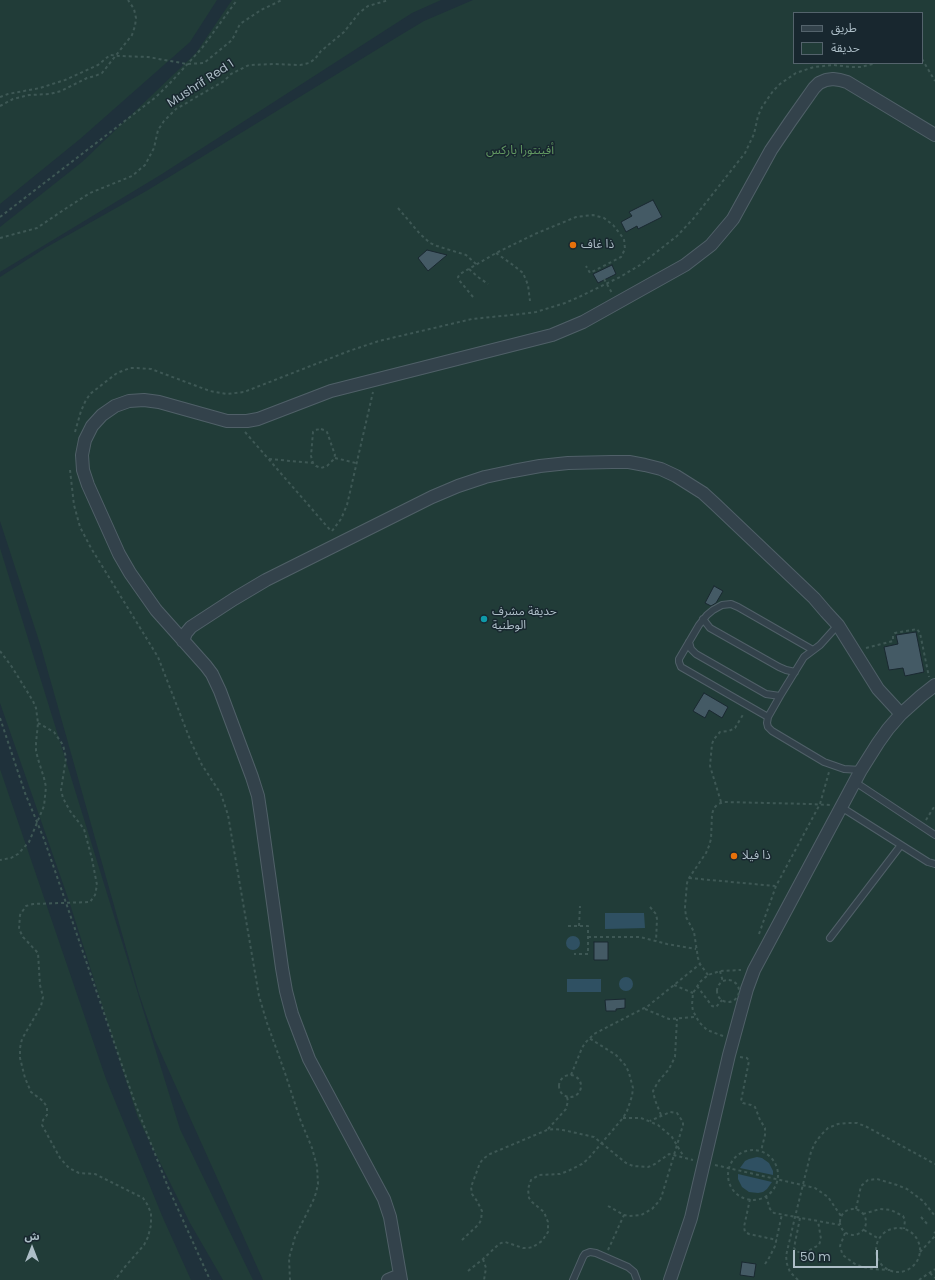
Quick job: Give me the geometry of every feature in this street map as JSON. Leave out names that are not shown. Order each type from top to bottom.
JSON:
[{"type":"street","points":[[388,1280],[401,1278],[390,1217],[384,1199],[310,1059],[292,1014],[282,968],[262,816],[252,776],[217,682],[206,666],[156,610],[130,574],[109,534],[83,470],[82,455],[85,440],[92,426],[102,415],[115,406],[129,401],[144,400],[159,402],[218,419],[236,422],[248,421],[331,391],[552,335],[583,322],[694,258],[711,245],[733,219],[768,156],[790,122],[814,88],[819,83],[826,80],[833,79],[847,82],[935,135]]},
{"type":"street","points":[[183,640],[188,630],[250,589],[432,497],[458,486],[513,471],[540,466],[568,463],[612,462],[640,464],[661,469],[680,478],[703,493],[814,598],[838,625],[878,689],[901,714]]},
{"type":"street","points":[[670,1280],[691,1218],[733,1039],[747,988],[754,970],[861,770],[888,729],[901,714],[933,686]]},
{"type":"lane","points":[[768,717],[681,667],[678,662],[679,659],[703,620],[712,610],[722,605],[735,605],[813,650]]},
{"type":"lane","points":[[703,620],[710,628],[779,667],[795,672]]},
{"type":"lane","points":[[838,625],[827,638],[804,657],[780,696],[766,723],[769,729],[831,765],[844,769],[861,770]]},
{"type":"lane","points":[[689,642],[691,649],[696,654],[766,694],[780,696]]},
{"type":"lane","points":[[855,782],[935,835]]},
{"type":"lane","points":[[841,807],[928,862],[935,864]]},
{"type":"lane","points":[[830,938],[901,845]]},
{"type":"lane","points":[[573,1280],[585,1254],[593,1252],[632,1269],[637,1280]]},
{"type":"path","points":[[0,106],[13,99],[29,95],[50,94],[61,91],[87,78],[102,73],[132,35],[136,18],[134,9],[128,0]]},
{"type":"path","points":[[0,217],[156,97],[216,30],[236,0]]},
{"type":"path","points":[[0,97],[40,88],[65,80],[98,65],[110,55],[148,57],[187,64],[204,63],[232,40],[240,24],[261,10],[282,0]]},
{"type":"path","name":"Mushrif Red 1","points":[[0,238],[38,228],[65,208],[90,193],[132,176],[146,165],[154,148],[158,130],[164,121],[176,109],[224,81],[231,74],[249,65],[300,65],[309,63],[344,32],[359,13],[368,6],[389,0]]},
{"type":"path","points":[[923,61],[935,81]]},
{"type":"path","points":[[75,433],[81,411],[88,398],[97,388],[123,370],[137,368],[151,369],[210,391],[227,394],[244,392],[349,351],[379,341],[472,319],[536,312],[565,303],[640,264],[677,236],[693,219],[745,153],[754,134],[758,116],[762,107],[780,84],[796,73],[814,67],[833,65],[861,68],[873,64]]},
{"type":"path","points":[[398,208],[420,234],[430,243],[466,255],[477,264]]},
{"type":"path","points":[[473,297],[458,278],[460,274],[496,253],[535,234],[576,217],[593,215],[604,218],[613,224],[621,233],[625,245],[624,253],[621,257],[599,270],[590,273],[586,266]]},
{"type":"path","points":[[496,253],[523,273],[528,285],[530,301]]},
{"type":"path","points":[[469,269],[478,278],[488,284]]},
{"type":"path","points":[[604,279],[617,303]]},
{"type":"path","points":[[236,422],[332,531],[344,512],[376,379]]},
{"type":"path","points":[[269,459],[313,463],[318,467],[324,467],[335,458],[335,452],[327,432],[323,429],[316,430],[313,434],[311,456],[313,463]]},
{"type":"path","points":[[335,458],[356,463]]},
{"type":"path","points":[[70,466],[70,480],[74,505],[80,528],[158,657],[191,742],[202,765],[221,794],[228,815],[259,996],[298,1114],[314,1152],[317,1166],[318,1179],[316,1193],[295,1237],[292,1248],[290,1258],[290,1280]]},
{"type":"path","points":[[854,650],[893,641],[893,635],[895,633],[917,629],[920,633],[933,686]]},
{"type":"path","points":[[0,651],[12,667],[33,701],[38,715],[36,751],[44,778],[46,797],[30,842],[18,854],[11,858],[0,860]]},
{"type":"path","points":[[721,802],[710,766],[712,744],[720,732],[729,731],[735,728],[749,706]]},
{"type":"path","points":[[0,718],[25,793],[44,839],[135,1103],[171,1194],[210,1280]]},
{"type":"path","points":[[38,723],[54,732],[63,745],[66,758],[61,790],[70,811],[84,829],[97,885],[95,895],[90,902],[33,904],[26,906],[20,915],[19,929],[23,936],[38,953],[40,985],[43,997],[41,1006],[22,1038],[20,1058],[25,1078],[31,1092],[44,1101],[47,1107],[47,1115],[43,1120],[42,1126],[60,1158],[69,1168],[79,1173],[95,1174],[143,1198],[151,1213],[151,1225],[144,1245],[115,1280]]},
{"type":"path","points":[[757,939],[776,886],[820,804],[831,765]]},
{"type":"path","points":[[708,975],[700,964],[694,932],[685,912],[687,883],[706,853],[711,839],[712,810],[721,802],[820,804],[841,807]]},
{"type":"path","points":[[922,826],[934,807]]},
{"type":"path","points":[[689,878],[776,886]]},
{"type":"path","points":[[579,926],[580,906]]},
{"type":"path","points":[[650,907],[654,910],[657,919],[656,941]]},
{"type":"path","points":[[568,926],[588,926],[588,954],[574,954]]},
{"type":"path","points":[[588,937],[640,937],[696,949]]},
{"type":"path","points":[[571,1075],[582,1048],[589,1038],[599,1030],[644,1009],[700,964]]},
{"type":"path","points":[[733,1039],[713,1033],[698,1022],[692,1005],[693,993],[700,982],[708,975],[720,971],[754,970]]},
{"type":"path","points":[[720,971],[723,982]]},
{"type":"path","points":[[723,982],[735,982],[738,985],[739,994],[737,997],[730,1002],[722,1000],[718,993],[718,988],[723,982]]},
{"type":"path","points":[[674,985],[693,993]]},
{"type":"path","points":[[697,986],[712,1006],[716,1007],[722,1000]]},
{"type":"path","points":[[644,1009],[666,1018],[677,1019],[695,1017]]},
{"type":"path","points":[[661,1115],[653,1090],[669,1070],[675,1057],[677,1019]]},
{"type":"path","points":[[468,1271],[501,1243],[505,1242],[523,1248],[528,1248],[534,1247],[542,1241],[548,1232],[548,1222],[544,1212],[529,1198],[529,1184],[531,1180],[539,1175],[560,1174],[575,1168],[588,1159],[623,1118],[632,1096],[633,1088],[630,1073],[616,1055],[589,1038]]},
{"type":"path","points":[[729,1055],[748,1059],[749,1063],[741,1101],[755,1107],[765,1128],[766,1133],[761,1151]]},
{"type":"path","points":[[571,1075],[576,1076],[582,1084],[580,1093],[576,1096],[567,1097],[561,1092],[559,1084],[564,1078],[571,1075]]},
{"type":"path","points":[[547,1130],[564,1113],[567,1106],[567,1097]]},
{"type":"path","points":[[608,1206],[624,1215],[641,1215],[652,1209],[662,1195],[683,1126],[681,1118],[677,1113],[673,1112],[666,1112],[650,1121]]},
{"type":"path","points":[[623,1118],[632,1117],[650,1121],[665,1130],[672,1137],[684,1157]]},
{"type":"path","points":[[798,1280],[790,1272],[786,1264],[786,1256],[811,1152],[815,1143],[828,1128],[838,1124],[857,1123],[935,1164]]},
{"type":"path","points":[[462,1240],[479,1224],[481,1220],[482,1211],[472,1194],[471,1187],[483,1159],[490,1154],[547,1130],[555,1129],[594,1137],[626,1163],[633,1166],[648,1167],[656,1164],[668,1154],[815,1188],[824,1193],[832,1201],[841,1216],[840,1225],[841,1229],[845,1233],[848,1235],[857,1235],[864,1230],[866,1222],[863,1214],[856,1209],[847,1210],[841,1216]]},
{"type":"path","points":[[748,1150],[761,1151],[768,1154],[777,1166],[778,1180],[775,1187],[766,1196],[756,1200],[743,1197],[732,1189],[728,1175],[729,1168],[736,1156],[741,1152],[748,1150]]},
{"type":"path","points":[[856,1209],[861,1186],[868,1180],[877,1179],[907,1189],[923,1201],[935,1216]]},
{"type":"path","points":[[766,1196],[772,1212],[840,1225]]},
{"type":"path","points":[[750,1199],[744,1227],[745,1232],[777,1240]]},
{"type":"path","points":[[863,1214],[880,1209],[890,1210],[903,1216],[905,1220],[904,1229]]},
{"type":"path","points":[[765,1264],[773,1253],[782,1214]]},
{"type":"path","points":[[605,1257],[624,1215]]},
{"type":"path","points":[[800,1218],[794,1248],[797,1252],[806,1252],[819,1245],[821,1239],[818,1221]]},
{"type":"path","points":[[922,1218],[929,1226]]},
{"type":"path","points":[[845,1233],[840,1246],[842,1253],[855,1264],[872,1269],[903,1271],[909,1268],[917,1259],[919,1253],[919,1247],[914,1236],[910,1232],[904,1229],[896,1228],[889,1230],[883,1234],[876,1245],[877,1258],[885,1267],[891,1270]]},
{"type":"path","points":[[864,1230],[879,1240]]},
{"type":"path","points":[[919,1253],[935,1236]]},
{"type":"path","points":[[483,1259],[486,1268],[484,1280]]},
{"type":"path","points":[[919,1280],[935,1269]]},
{"type":"path","points":[[930,1273],[935,1278]]},
{"type":"green space","points":[[0,0],[217,0],[190,42],[80,139],[0,204]]},
{"type":"green space","points":[[232,0],[441,0],[412,13],[162,174],[0,272],[0,227],[82,162],[196,53]]},
{"type":"green space","name":"حديقة مشرف الوطنية","points":[[473,0],[935,0],[935,1280],[263,1280],[155,1040],[139,994],[41,647],[0,521],[0,277],[47,247],[148,190],[424,21]]},
{"type":"green space","points":[[0,548],[180,1129],[253,1280],[223,1280],[190,1223],[138,1118],[69,901],[0,703]]},
{"type":"green space","points":[[0,769],[106,1079],[163,1218],[191,1280],[0,1280]]},
{"type":"water","points":[[605,913],[644,913],[645,928],[605,929]]},
{"type":"water","points":[[573,936],[578,938],[580,943],[578,948],[573,950],[568,948],[566,943],[568,938]]},
{"type":"water","points":[[626,977],[631,979],[633,984],[631,989],[626,991],[621,989],[619,984],[621,979]]},
{"type":"water","points":[[567,979],[601,979],[601,992],[567,992]]},
{"type":"water","points":[[757,1157],[762,1158],[769,1163],[773,1171],[773,1175],[740,1168],[745,1161]]},
{"type":"water","points":[[738,1174],[772,1182],[763,1192],[749,1192],[742,1187],[738,1179]]},
{"type":"building","points":[[653,200],[662,217],[638,229],[637,226],[626,232],[621,222],[632,216],[629,212]]},
{"type":"building","points":[[427,250],[447,255],[428,271],[418,258]]},
{"type":"building","points":[[612,265],[616,274],[598,283],[593,274]]},
{"type":"building","points":[[714,586],[723,591],[716,603],[711,606],[705,603]]},
{"type":"building","points":[[916,632],[924,672],[905,676],[903,668],[889,670],[884,647],[898,644],[896,635]]},
{"type":"building","points":[[704,693],[728,707],[722,718],[709,710],[705,718],[693,711]]},
{"type":"building","points":[[594,942],[608,942],[608,960],[594,960]]},
{"type":"building","points":[[625,999],[625,1008],[616,1009],[616,1011],[606,1011],[605,1000]]},
{"type":"building","points":[[742,1262],[756,1264],[754,1277],[740,1275]]},
{"type":"place","name":"ذا غاف","points":[[573,245]]},
{"type":"place","name":"حديقة مشرف الوطنية","points":[[484,619]]},
{"type":"place","name":"ذا فيلا","points":[[734,856]]},
{"type":"park label","name":"أفينتورا باركس","points":[[520,151]]}]
